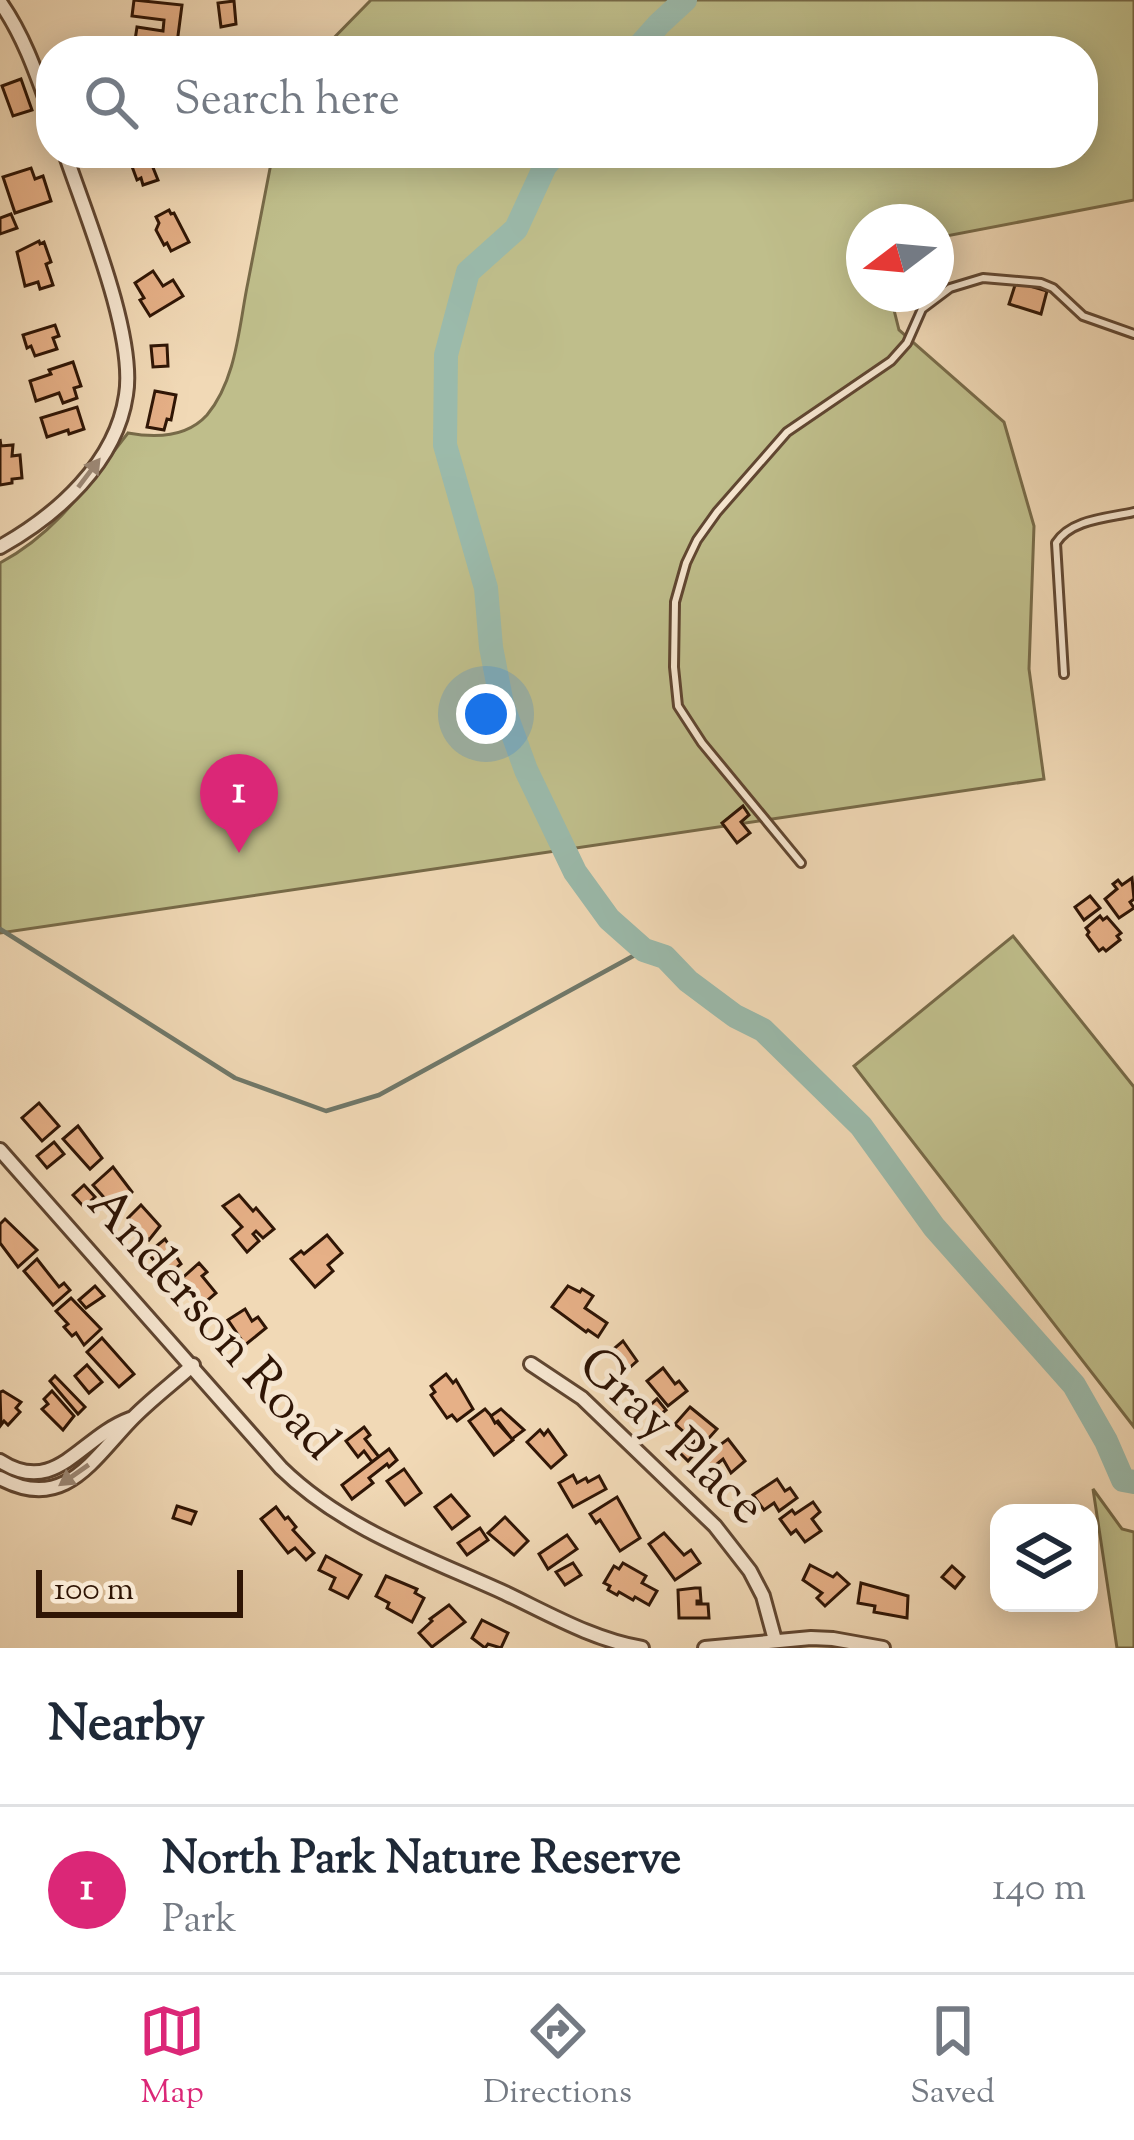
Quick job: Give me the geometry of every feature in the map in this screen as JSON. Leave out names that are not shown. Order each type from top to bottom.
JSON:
[{"type":"street","points":[[0,2],[36,72]]},
{"type":"street","points":[[0,548],[38,524],[82,484],[113,436],[127,392],[119,320],[69,168]]},
{"type":"street","name":"Anderson Road","points":[[0,1150],[281,1468],[322,1504],[566,1622],[642,1648]]},
{"type":"street","name":"Gray Place","points":[[531,1364],[582,1398],[715,1526],[751,1570],[776,1640]]},
{"type":"street","points":[[0,1478],[38,1490],[64,1484],[193,1365]]},
{"type":"street","points":[[0,1461],[20,1472],[47,1472],[131,1419]]},
{"type":"street","points":[[705,1648],[832,1639],[884,1648]]},
{"type":"lane","points":[[801,863],[702,743],[678,706],[675,602],[693,547],[787,432],[881,369],[907,343],[922,309],[950,288],[983,278],[1041,283],[1053,287],[1083,316],[1134,334]]},
{"type":"lane","points":[[1064,674],[1056,543],[1069,529],[1134,512]]},
{"type":"shaded area","points":[[371,0],[1134,0],[1134,200],[954,235],[954,204],[846,204],[846,312],[894,312],[899,330],[1004,422],[1034,526],[1029,669],[1044,779],[0,933],[0,563],[55,522],[128,433],[180,432],[199,422],[217,401],[235,351],[270,168],[1098,168],[1098,36],[336,36]]},
{"type":"shaded area","points":[[1013,936],[1134,1087],[1134,1427],[854,1066]]},
{"type":"shaded area","points":[[1093,1489],[1122,1529],[1134,1532],[1134,1648],[1117,1648]]},
{"type":"building","points":[[134,0],[182,5],[178,36],[136,36],[137,27],[163,31],[164,20],[132,16]]},
{"type":"building","points":[[234,1],[236,24],[221,27],[218,3]]},
{"type":"building","points":[[21,79],[32,110],[13,116],[2,86]]},
{"type":"building","points":[[31,168],[35,179],[43,176],[51,201],[15,213],[3,177]]},
{"type":"building","points":[[133,168],[153,168],[158,180],[143,185],[141,178],[137,180]]},
{"type":"building","points":[[169,210],[189,242],[171,251],[156,230],[156,217]]},
{"type":"building","points":[[11,214],[17,228],[0,234],[0,218]]},
{"type":"building","points":[[44,242],[51,262],[46,264],[53,285],[40,289],[38,282],[25,286],[17,252]]},
{"type":"building","points":[[153,271],[163,286],[173,280],[183,296],[150,316],[135,283]]},
{"type":"building","points":[[1016,282],[1047,291],[1041,314],[1009,304]]},
{"type":"building","points":[[55,325],[57,349],[35,356],[23,335]]},
{"type":"building","points":[[167,345],[168,366],[153,367],[151,346]]},
{"type":"building","points":[[73,362],[81,386],[74,388],[77,398],[63,403],[59,393],[36,401],[30,381]]},
{"type":"building","points":[[155,391],[176,395],[164,430],[147,427]]},
{"type":"building","points":[[77,407],[84,429],[47,437],[41,418]]},
{"type":"building","points":[[0,439],[1,446],[13,445],[12,456],[20,455],[22,478],[0,485]]},
{"type":"building","points":[[743,806],[749,815],[741,822],[750,833],[737,843],[722,823]]},
{"type":"building","points":[[1132,878],[1134,908],[1119,918],[1105,899],[1117,889],[1113,884],[1118,880],[1122,885]]},
{"type":"building","points":[[1090,896],[1100,908],[1084,920],[1075,907]]},
{"type":"building","points":[[1100,916],[1107,917],[1121,933],[1120,940],[1106,951],[1099,951],[1087,935],[1086,928]]},
{"type":"building","points":[[39,1103],[59,1126],[42,1141],[22,1118]]},
{"type":"building","points":[[78,1126],[102,1158],[90,1169],[63,1139]]},
{"type":"building","points":[[54,1142],[64,1154],[47,1168],[37,1156]]},
{"type":"building","points":[[113,1167],[132,1192],[115,1210],[93,1185]]},
{"type":"building","points":[[84,1185],[95,1197],[84,1207],[73,1195]]},
{"type":"building","points":[[239,1195],[274,1229],[263,1238],[256,1231],[253,1234],[259,1241],[247,1252],[233,1235],[242,1227],[223,1206]]},
{"type":"building","points":[[141,1205],[160,1226],[149,1240],[128,1218]]},
{"type":"building","points":[[5,1219],[37,1250],[18,1267],[0,1243],[0,1224]]},
{"type":"building","points":[[327,1235],[342,1253],[328,1265],[333,1271],[315,1287],[291,1259]]},
{"type":"building","points":[[165,1239],[181,1264],[166,1276],[148,1253]]},
{"type":"building","points":[[37,1259],[59,1287],[64,1283],[70,1290],[53,1305],[24,1271]]},
{"type":"building","points":[[199,1263],[207,1272],[202,1276],[216,1293],[201,1306],[179,1281]]},
{"type":"building","points":[[95,1286],[104,1296],[86,1308],[79,1300]]},
{"type":"building","points":[[568,1286],[593,1296],[585,1308],[607,1323],[598,1337],[552,1307]]},
{"type":"building","points":[[71,1298],[101,1329],[84,1345],[64,1327],[68,1324],[56,1311]]},
{"type":"building","points":[[245,1309],[252,1321],[258,1317],[266,1328],[245,1345],[228,1320]]},
{"type":"building","points":[[102,1338],[134,1374],[119,1387],[87,1352]]},
{"type":"building","points":[[623,1341],[637,1361],[627,1370],[610,1352]]},
{"type":"building","points":[[87,1365],[102,1382],[89,1393],[75,1376]]},
{"type":"building","points":[[663,1368],[687,1391],[668,1406],[647,1381]]},
{"type":"building","points":[[446,1374],[453,1383],[456,1380],[473,1409],[457,1421],[452,1415],[447,1418],[431,1395],[435,1392],[431,1386]]},
{"type":"building","points":[[55,1376],[85,1407],[78,1414],[50,1381]]},
{"type":"building","points":[[3,1391],[21,1402],[16,1408],[20,1412],[8,1425],[4,1421],[1,1425]]},
{"type":"building","points":[[52,1391],[74,1416],[63,1430],[42,1409]]},
{"type":"building","points":[[657,1399],[666,1410],[654,1420],[645,1410]]},
{"type":"building","points":[[690,1407],[717,1429],[701,1447],[675,1424]]},
{"type":"building","points":[[485,1409],[513,1440],[494,1455],[469,1421]]},
{"type":"building","points":[[501,1409],[524,1430],[512,1439],[491,1416]]},
{"type":"building","points":[[364,1427],[370,1435],[365,1439],[379,1457],[372,1462],[364,1451],[358,1457],[346,1441]]},
{"type":"building","points":[[540,1430],[544,1435],[548,1430],[566,1455],[551,1468],[527,1442]]},
{"type":"building","points":[[687,1439],[699,1449],[688,1461],[677,1450]]},
{"type":"building","points":[[728,1439],[745,1461],[731,1473],[723,1459],[711,1469],[702,1458]]},
{"type":"building","points":[[389,1449],[397,1460],[369,1478],[373,1483],[352,1499],[342,1485]]},
{"type":"building","points":[[404,1469],[421,1493],[405,1505],[387,1481]]},
{"type":"building","points":[[573,1475],[577,1483],[599,1476],[606,1489],[573,1507],[559,1483]]},
{"type":"building","points":[[777,1479],[797,1498],[779,1511],[774,1503],[764,1510],[753,1495]]},
{"type":"building","points":[[451,1495],[469,1516],[452,1529],[435,1507]]},
{"type":"building","points":[[617,1497],[640,1538],[620,1551],[600,1520],[596,1523],[590,1514]]},
{"type":"building","points":[[813,1502],[820,1512],[812,1519],[821,1531],[805,1542],[780,1519]]},
{"type":"building","points":[[177,1506],[196,1512],[191,1524],[173,1518]]},
{"type":"building","points":[[276,1507],[314,1553],[306,1560],[295,1548],[288,1553],[261,1519]]},
{"type":"building","points":[[505,1517],[528,1541],[514,1555],[488,1533]]},
{"type":"building","points":[[480,1528],[488,1540],[467,1555],[458,1543]]},
{"type":"building","points":[[664,1533],[684,1555],[691,1550],[700,1563],[675,1580],[649,1544]]},
{"type":"building","points":[[567,1535],[577,1549],[548,1569],[539,1554]]},
{"type":"building","points":[[326,1556],[361,1575],[348,1598],[330,1589],[335,1578],[319,1570]]},
{"type":"building","points":[[573,1563],[581,1575],[565,1585],[556,1572]]},
{"type":"building","points":[[623,1563],[646,1576],[642,1583],[657,1591],[649,1605],[608,1590],[610,1586],[604,1583],[614,1566],[619,1569]]},
{"type":"building","points":[[810,1565],[833,1577],[837,1573],[849,1584],[825,1606],[817,1598],[822,1593],[803,1580]]},
{"type":"building","points":[[952,1566],[964,1577],[955,1588],[942,1577]]},
{"type":"building","points":[[386,1576],[417,1589],[415,1593],[424,1598],[412,1622],[376,1596]]},
{"type":"building","points":[[861,1583],[908,1596],[907,1618],[874,1612],[875,1606],[858,1603]]},
{"type":"building","points":[[700,1588],[697,1604],[708,1604],[709,1618],[679,1618],[678,1590]]},
{"type":"building","points":[[449,1605],[465,1622],[432,1647],[419,1633]]},
{"type":"building","points":[[482,1620],[508,1633],[501,1648],[488,1644],[485,1648],[472,1638]]},
{"type":"waterway","points":[[648,36],[685,0]]},
{"type":"waterway","points":[[544,168],[516,229],[468,272],[446,355],[445,445],[486,588],[502,704],[526,770],[575,872],[609,919],[644,950],[665,957],[735,1016],[763,1030],[861,1126],[934,1227],[1074,1385],[1123,1480],[1134,1482]]},
{"type":"waterway","points":[[0,929],[235,1078],[326,1111],[379,1095],[644,950]]},
{"type":"place","name":"North Park Nature Reserve","points":[[239,853]]}]
